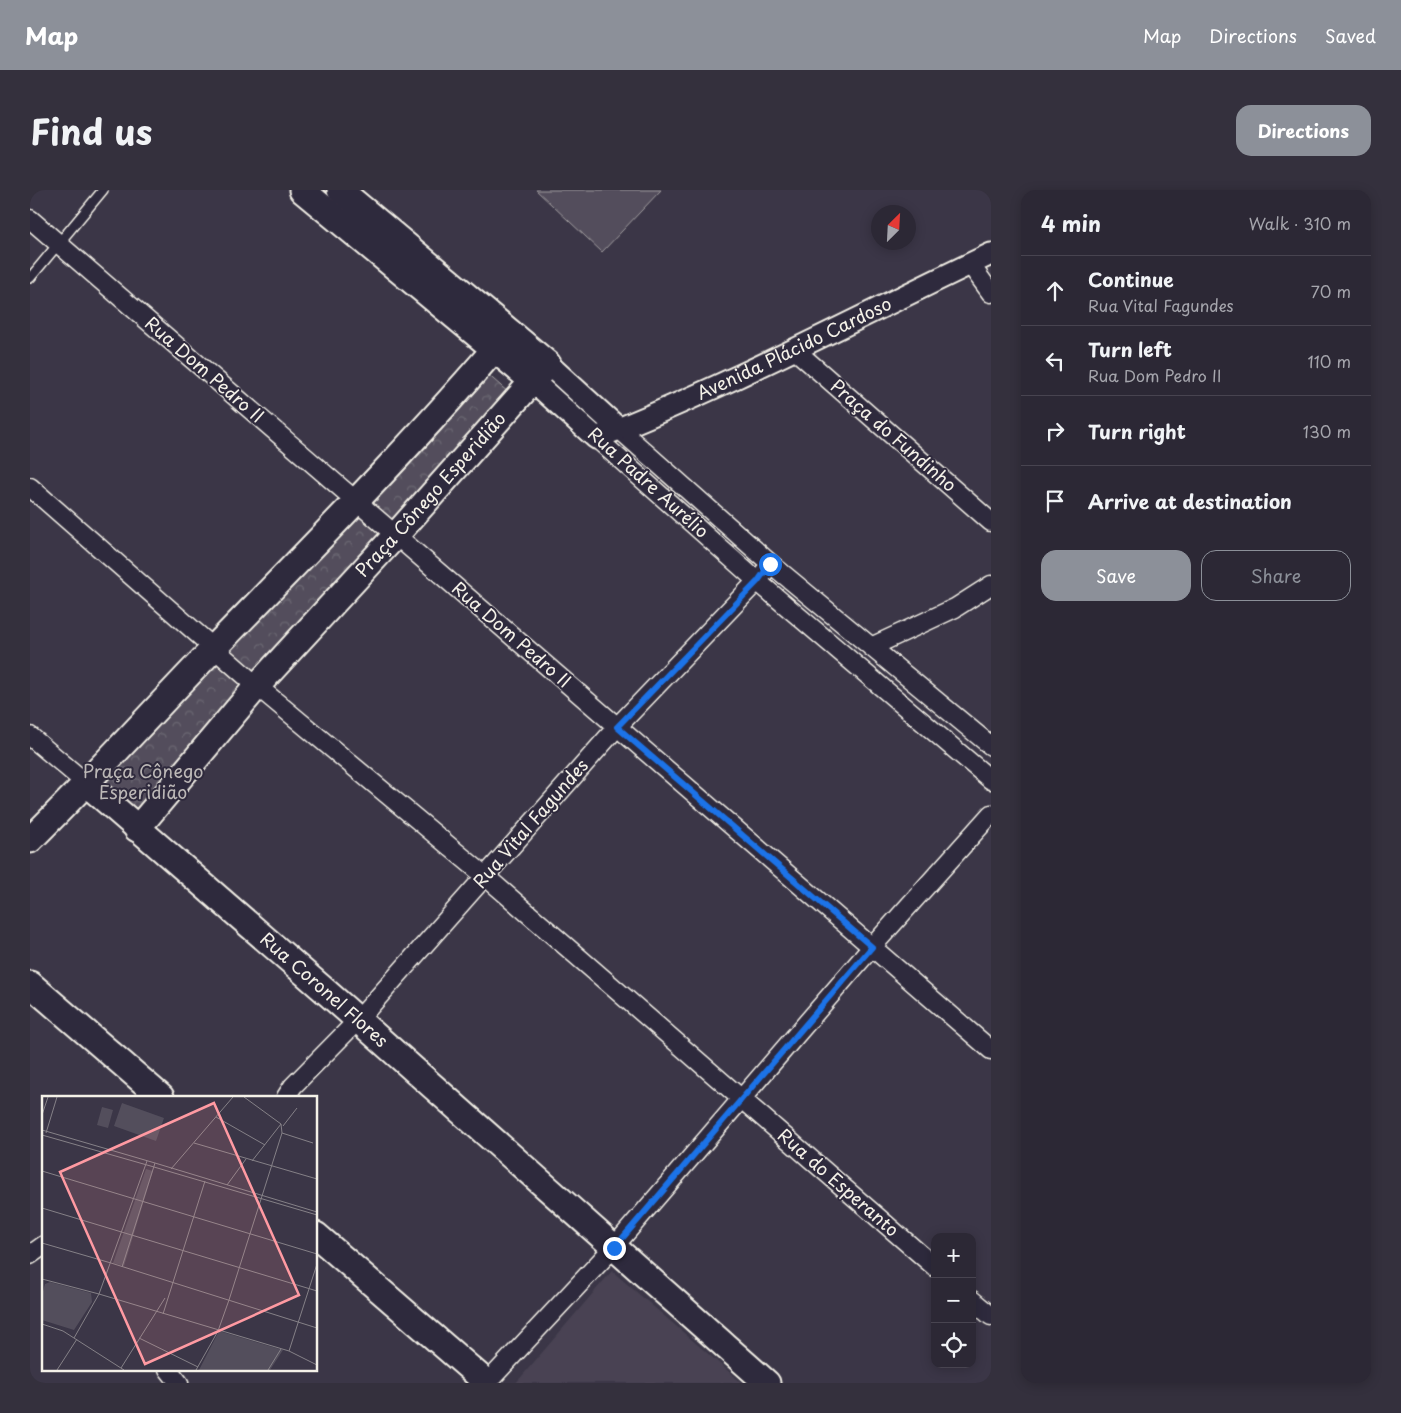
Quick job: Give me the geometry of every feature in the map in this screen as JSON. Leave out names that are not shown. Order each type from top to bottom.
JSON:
[{"type":"main road","name":"Rua Padre Aurélio","points":[[302,190],[502,341],[541,373]]},
{"type":"main road","name":"Rua Padre Aurélio","points":[[340,190],[502,341]]},
{"type":"main road","points":[[30,840],[87,784],[214,648],[357,502],[502,341]]},
{"type":"main road","name":"Praça Cônego Esperidião","points":[[137,829],[257,686],[541,373]]},
{"type":"main road","name":"Rua Coronel Flores","points":[[87,784],[358,1020],[767,1383]]},
{"type":"main road","points":[[30,984],[160,1096]]},
{"type":"main road","points":[[318,1237],[487,1383]]},
{"type":"street","name":"Rua Dom Pedro II","points":[[30,219],[991,1050]]},
{"type":"street","name":"Avenida Plácido Cardoso","points":[[596,438],[668,409],[795,350],[991,254]]},
{"type":"street","points":[[970,264],[991,293]]},
{"type":"street","name":"Praça do Fundinho","points":[[795,350],[991,522]]},
{"type":"street","name":"Rua Padre Aurélio","points":[[541,373],[619,429],[770,564],[991,746]]},
{"type":"street","name":"Rua Padre Aurélio","points":[[541,373],[596,438],[758,581],[991,780]]},
{"type":"street","name":"Rua do Esperanto","points":[[30,487],[257,686],[485,876],[931,1264]]},
{"type":"street","name":"Rua Vital Fagundes","points":[[277,1096],[290,1092],[358,1020],[617,727],[758,581],[770,564]]},
{"type":"street","points":[[871,647],[955,608],[991,585]]},
{"type":"street","name":"Rua Coronel Flores","points":[[30,736],[87,784]]},
{"type":"street","points":[[487,1383],[614,1248],[872,947],[991,814]]},
{"type":"street","points":[[30,1255],[42,1246]]},
{"type":"street","points":[[976,1303],[991,1316]]},
{"type":"street","points":[[169,1370],[179,1383]]},
{"type":"lane","points":[[30,278],[103,190]]},
{"type":"shaded area","points":[[612,1271],[742,1383],[516,1383]]},
{"type":"green space","points":[[536,190],[661,190],[602,252]]},
{"type":"green space","name":"Praça Cônego Esperidião","points":[[485,372],[517,400],[147,825],[100,785],[228,645],[356,521]]},
{"type":"route","points":[[614,1248],[872,947],[617,727],[758,581],[770,564]]}]
